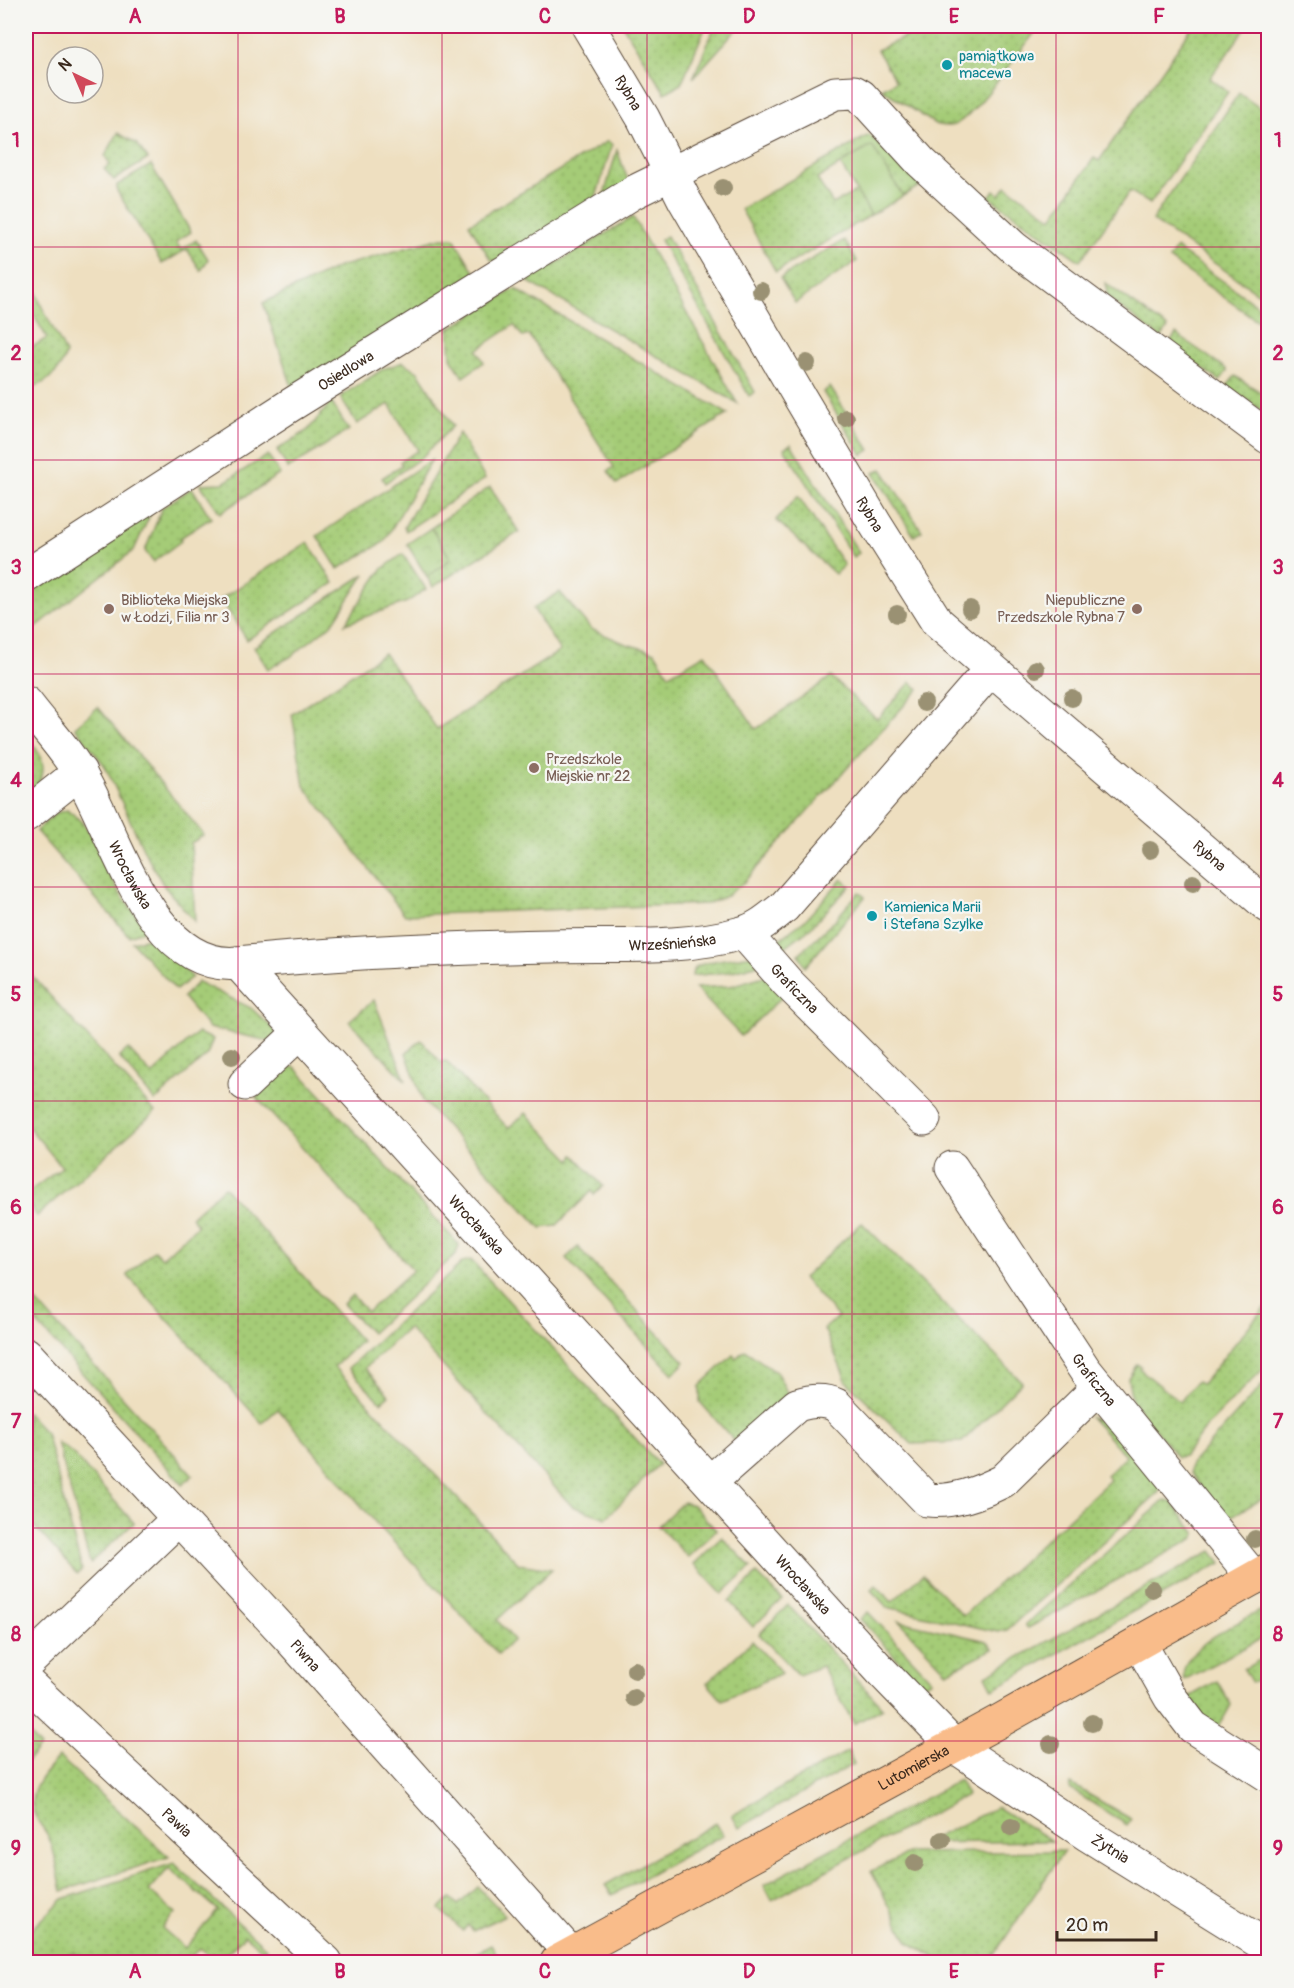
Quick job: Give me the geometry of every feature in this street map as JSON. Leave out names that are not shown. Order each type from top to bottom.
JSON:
[{"type":"main road","name":"Lutomierska","points":[[569,1960],[1261,1574]]},
{"type":"street","name":"Rybna","points":[[588,26],[643,118],[670,173],[909,579],[938,622],[990,670],[1269,906]]},
{"type":"street","name":"Osiedlowa","points":[[26,576],[290,406],[634,192],[835,93],[854,92],[861,96],[921,162],[1014,248],[1269,437]]},
{"type":"street","name":"Wrześnieńska","points":[[238,963],[302,956],[476,948],[675,943],[744,933],[766,921],[784,907],[990,670]]},
{"type":"street","name":"Wrocławska","points":[[26,703],[80,772],[136,889],[178,943],[196,956],[222,964],[238,963],[299,1033],[882,1672],[954,1746]]},
{"type":"street","points":[[26,815],[80,772]]},
{"type":"street","name":"Graficzna","points":[[744,933],[787,982],[924,1119]]},
{"type":"street","points":[[245,1084],[299,1033]]},
{"type":"street","name":"Graficzna","points":[[952,1168],[1092,1379],[1261,1574]]},
{"type":"street","name":"Piwna","points":[[26,1354],[336,1690],[569,1960]]},
{"type":"street","points":[[710,1482],[797,1405],[808,1401],[829,1402],[836,1405],[927,1500],[940,1502],[989,1488],[1003,1480],[1092,1379]]},
{"type":"street","points":[[26,1664],[178,1519]]},
{"type":"street","points":[[1139,1642],[1170,1697],[1193,1727],[1269,1775]]},
{"type":"street","name":"Pawia","points":[[26,1682],[326,1962]]},
{"type":"street","name":"Żytnia","points":[[954,1746],[1088,1835],[1269,1947]]},
{"type":"green space","points":[[623,26],[706,26],[681,84],[665,93]]},
{"type":"green space","points":[[715,26],[740,26],[693,78]]},
{"type":"green space","points":[[929,26],[1040,26],[974,109],[954,125],[947,126],[935,124],[882,89],[896,81],[877,50]]},
{"type":"green space","points":[[1193,26],[1247,26],[1210,78],[1228,92],[1150,204],[1130,191],[1080,261],[989,197],[994,190],[1000,195],[1006,186],[1052,218],[1094,158],[1099,161]]},
{"type":"green space","points":[[1239,93],[1268,114],[1268,300],[1152,220]]},
{"type":"green space","points":[[118,133],[137,144],[148,159],[114,180],[104,169],[110,165],[105,156]]},
{"type":"green space","points":[[869,135],[923,184],[903,196],[871,146],[817,179],[833,204],[857,191],[871,215],[776,272],[741,209]]},
{"type":"green space","points":[[608,141],[612,145],[593,207],[500,262],[491,260],[469,224]]},
{"type":"green space","points":[[872,146],[903,196],[871,215],[840,164]]},
{"type":"green space","points":[[617,150],[629,183],[602,202]]},
{"type":"green space","points":[[151,165],[191,232],[176,242],[181,250],[196,240],[208,259],[201,271],[187,249],[162,264],[117,191],[117,185]]},
{"type":"green space","points":[[633,217],[737,403],[527,281]]},
{"type":"green space","points":[[667,236],[755,392],[749,396],[660,240]]},
{"type":"green space","points":[[441,238],[454,238],[475,273],[294,392],[263,303],[339,267]]},
{"type":"green space","points":[[844,240],[857,261],[795,303],[780,278]]},
{"type":"green space","points":[[1176,248],[1268,313],[1268,328],[1169,259]]},
{"type":"green space","points":[[28,271],[42,307],[66,353],[61,366],[52,377],[40,385],[26,388],[26,351],[47,338],[26,302],[26,273]]},
{"type":"green space","points":[[1105,283],[1168,328],[1161,338],[1108,298]]},
{"type":"green space","points":[[515,289],[728,414],[617,484],[608,471],[614,467],[529,335],[523,337],[514,325],[477,350],[484,362],[463,377],[451,358],[449,329]]},
{"type":"green space","points":[[1176,334],[1225,368],[1227,371],[1220,381],[1169,344]]},
{"type":"green space","points":[[403,362],[418,372],[453,426],[422,457],[385,483],[382,478],[402,465],[400,462],[418,450],[389,404],[357,424],[340,397],[383,369]]},
{"type":"green space","points":[[1235,376],[1268,397],[1268,415],[1227,386]]},
{"type":"green space","points":[[830,387],[870,450],[862,455],[823,392]]},
{"type":"green space","points":[[331,402],[349,430],[288,469],[277,450],[308,430]]},
{"type":"green space","points":[[459,433],[485,479],[406,531],[404,527]]},
{"type":"green space","points":[[791,444],[859,553],[853,557],[784,448]]},
{"type":"green space","points":[[268,455],[280,474],[220,513],[200,484],[223,483]]},
{"type":"green space","points":[[432,459],[384,542],[338,569],[317,536]]},
{"type":"green space","points":[[882,469],[922,531],[914,536],[874,473]]},
{"type":"green space","points":[[490,487],[519,532],[433,587],[427,577],[451,559],[431,528]]},
{"type":"green space","points":[[192,488],[211,518],[180,538],[181,541],[153,562],[145,551],[162,508]]},
{"type":"green space","points":[[798,496],[844,565],[835,574],[776,520]]},
{"type":"green space","points":[[155,504],[134,550],[26,635],[26,585]]},
{"type":"green space","points":[[431,528],[451,559],[427,577],[407,544]]},
{"type":"green space","points":[[308,542],[334,583],[247,640],[221,599]]},
{"type":"green space","points":[[403,554],[426,589],[407,602],[345,624],[382,569]]},
{"type":"green space","points":[[365,574],[333,623],[290,657],[268,669],[254,647]]},
{"type":"green space","name":"Przedszkole Miejskie nr 22","points":[[560,592],[591,629],[626,644],[655,652],[669,675],[705,654],[756,729],[831,677],[877,719],[911,682],[919,689],[743,883],[726,896],[707,904],[405,915],[304,786],[292,714],[384,653],[437,729],[560,651],[533,608]]},
{"type":"green space","points":[[98,707],[204,835],[191,843],[195,922],[164,886],[146,855],[105,766],[75,727]]},
{"type":"green space","points":[[26,734],[41,759],[43,773],[40,781],[26,796]]},
{"type":"green space","points":[[67,810],[77,817],[92,836],[119,892],[148,929],[129,936],[36,831],[56,813]]},
{"type":"green space","points":[[842,879],[850,886],[810,928],[780,951],[774,943],[804,921]]},
{"type":"green space","points":[[859,892],[865,897],[805,967],[799,954],[833,922]]},
{"type":"green space","points":[[152,937],[192,977],[176,990],[132,942]]},
{"type":"green space","points":[[751,955],[759,964],[729,972],[692,976],[693,970],[703,964]]},
{"type":"green space","points":[[26,969],[155,1112],[37,1216],[26,1201],[26,1194],[62,1167],[26,1124]]},
{"type":"green space","points":[[767,975],[785,994],[741,1036],[695,988],[730,986]]},
{"type":"green space","points":[[198,982],[251,1008],[278,1033],[269,1041],[209,1028],[183,997]]},
{"type":"green space","points":[[374,1000],[406,1081],[349,1021]]},
{"type":"green space","points":[[197,1033],[213,1039],[207,1055],[155,1101],[119,1057],[128,1049],[152,1075]]},
{"type":"green space","points":[[421,1040],[441,1062],[446,1061],[508,1128],[526,1113],[571,1160],[574,1155],[603,1186],[594,1195],[592,1191],[556,1226],[541,1228],[423,1101],[406,1053]]},
{"type":"green space","points":[[288,1067],[295,1067],[459,1245],[456,1254],[371,1333],[343,1304],[352,1295],[367,1312],[413,1270],[256,1097]]},
{"type":"green space","points":[[224,1187],[361,1341],[334,1367],[519,1564],[552,1569],[497,1620],[514,1640],[498,1654],[376,1523],[278,1409],[262,1423],[127,1275],[154,1250],[162,1258],[198,1225],[191,1217]]},
{"type":"green space","points":[[862,1223],[1022,1382],[962,1442],[912,1444],[847,1382],[824,1329],[838,1317],[803,1278]]},
{"type":"green space","points":[[578,1247],[685,1362],[673,1374],[566,1258]]},
{"type":"green space","points":[[471,1260],[659,1464],[606,1518],[572,1506],[408,1328],[365,1368],[389,1395],[381,1402],[348,1368],[463,1262]]},
{"type":"green space","points":[[32,1297],[193,1475],[183,1485],[26,1311],[26,1303]]},
{"type":"green space","points":[[1268,1303],[1268,1364],[1208,1425],[1184,1456],[1177,1457],[1132,1401],[1128,1378],[1137,1364],[1180,1402],[1197,1381],[1202,1384]]},
{"type":"green space","points":[[745,1350],[777,1373],[788,1394],[737,1444],[700,1402],[700,1386],[733,1355],[736,1358]]},
{"type":"green space","points":[[1268,1379],[1268,1496],[1230,1517],[1223,1515],[1190,1472],[1191,1464]]},
{"type":"green space","points":[[26,1412],[46,1433],[82,1570],[77,1574],[26,1517]]},
{"type":"green space","points":[[1090,1417],[1107,1422],[1160,1486],[1159,1492],[1007,1630],[998,1632],[887,1607],[871,1590],[876,1585],[892,1602],[923,1574],[963,1616],[1110,1480],[1106,1475],[1126,1456]]},
{"type":"green space","points":[[57,1442],[73,1454],[134,1523],[90,1563]]},
{"type":"green space","points":[[1165,1500],[1171,1501],[1196,1534],[1193,1539],[1028,1628],[1025,1625]]},
{"type":"green space","points":[[683,1502],[693,1505],[716,1530],[688,1557],[658,1526]]},
{"type":"green space","points":[[722,1537],[751,1567],[722,1594],[694,1564]]},
{"type":"green space","points":[[1212,1551],[1221,1563],[993,1689],[986,1675]]},
{"type":"green space","points":[[757,1574],[782,1599],[753,1627],[729,1601]]},
{"type":"green space","points":[[788,1605],[883,1708],[854,1724],[822,1666],[798,1675],[759,1634]]},
{"type":"green space","points":[[1268,1607],[1268,1635],[1184,1680],[1184,1668],[1201,1646],[1229,1627]]},
{"type":"green space","points":[[868,1612],[932,1680],[922,1686],[860,1619]]},
{"type":"green space","points":[[899,1621],[987,1641],[993,1649],[947,1672]]},
{"type":"green space","points":[[752,1641],[782,1673],[722,1700],[707,1683]]},
{"type":"green space","points":[[1268,1655],[1268,1673],[1252,1683],[1244,1669]]},
{"type":"green space","points":[[1217,1681],[1231,1705],[1218,1728],[1203,1717],[1189,1697]]},
{"type":"green space","points":[[26,1731],[40,1747],[26,1762]]},
{"type":"green space","points":[[848,1751],[854,1764],[739,1828],[732,1815]]},
{"type":"green space","points":[[59,1757],[169,1857],[62,1891],[53,1849],[36,1817],[32,1800],[37,1784]]},
{"type":"green space","points":[[959,1780],[967,1795],[772,1900],[764,1885]]},
{"type":"green space","points":[[1071,1784],[1131,1819],[1127,1825],[1070,1789]]},
{"type":"green space","points":[[997,1807],[1052,1841],[924,1843]]},
{"type":"green space","points":[[716,1823],[723,1835],[612,1895],[605,1885]]},
{"type":"green space","points":[[1064,1851],[989,1962],[943,1962],[908,1942],[871,1871],[910,1853]]},
{"type":"green space","points":[[174,1863],[266,1948],[263,1951],[245,1935],[219,1962],[200,1948],[187,1962],[84,1962],[74,1952],[63,1962],[26,1962],[26,1935],[63,1899]],"holes":[[[169,1868],[218,1910],[185,1948],[162,1928],[175,1913],[149,1891]]]},
{"type":"green space","points":[[478,1887],[505,1915],[473,1931],[468,1925],[463,1931],[440,1909],[451,1898],[458,1905]]},
{"type":"green space","points":[[491,1945],[498,1957],[488,1962],[459,1962]]},
{"type":"place","name":"pamiątkowa macewa","points":[[947,65]]},
{"type":"place","name":"Biblioteka Miejska w Łodzi, Filia nr 3","points":[[109,609]]},
{"type":"place","name":"Niepubliczne Przedszkole Rybna 7","points":[[1137,609]]},
{"type":"place","name":"Przedszkole Miejskie nr 22","points":[[534,768]]},
{"type":"place","name":"Kamienica Marii i Stefana Szylke","points":[[872,916]]}]
